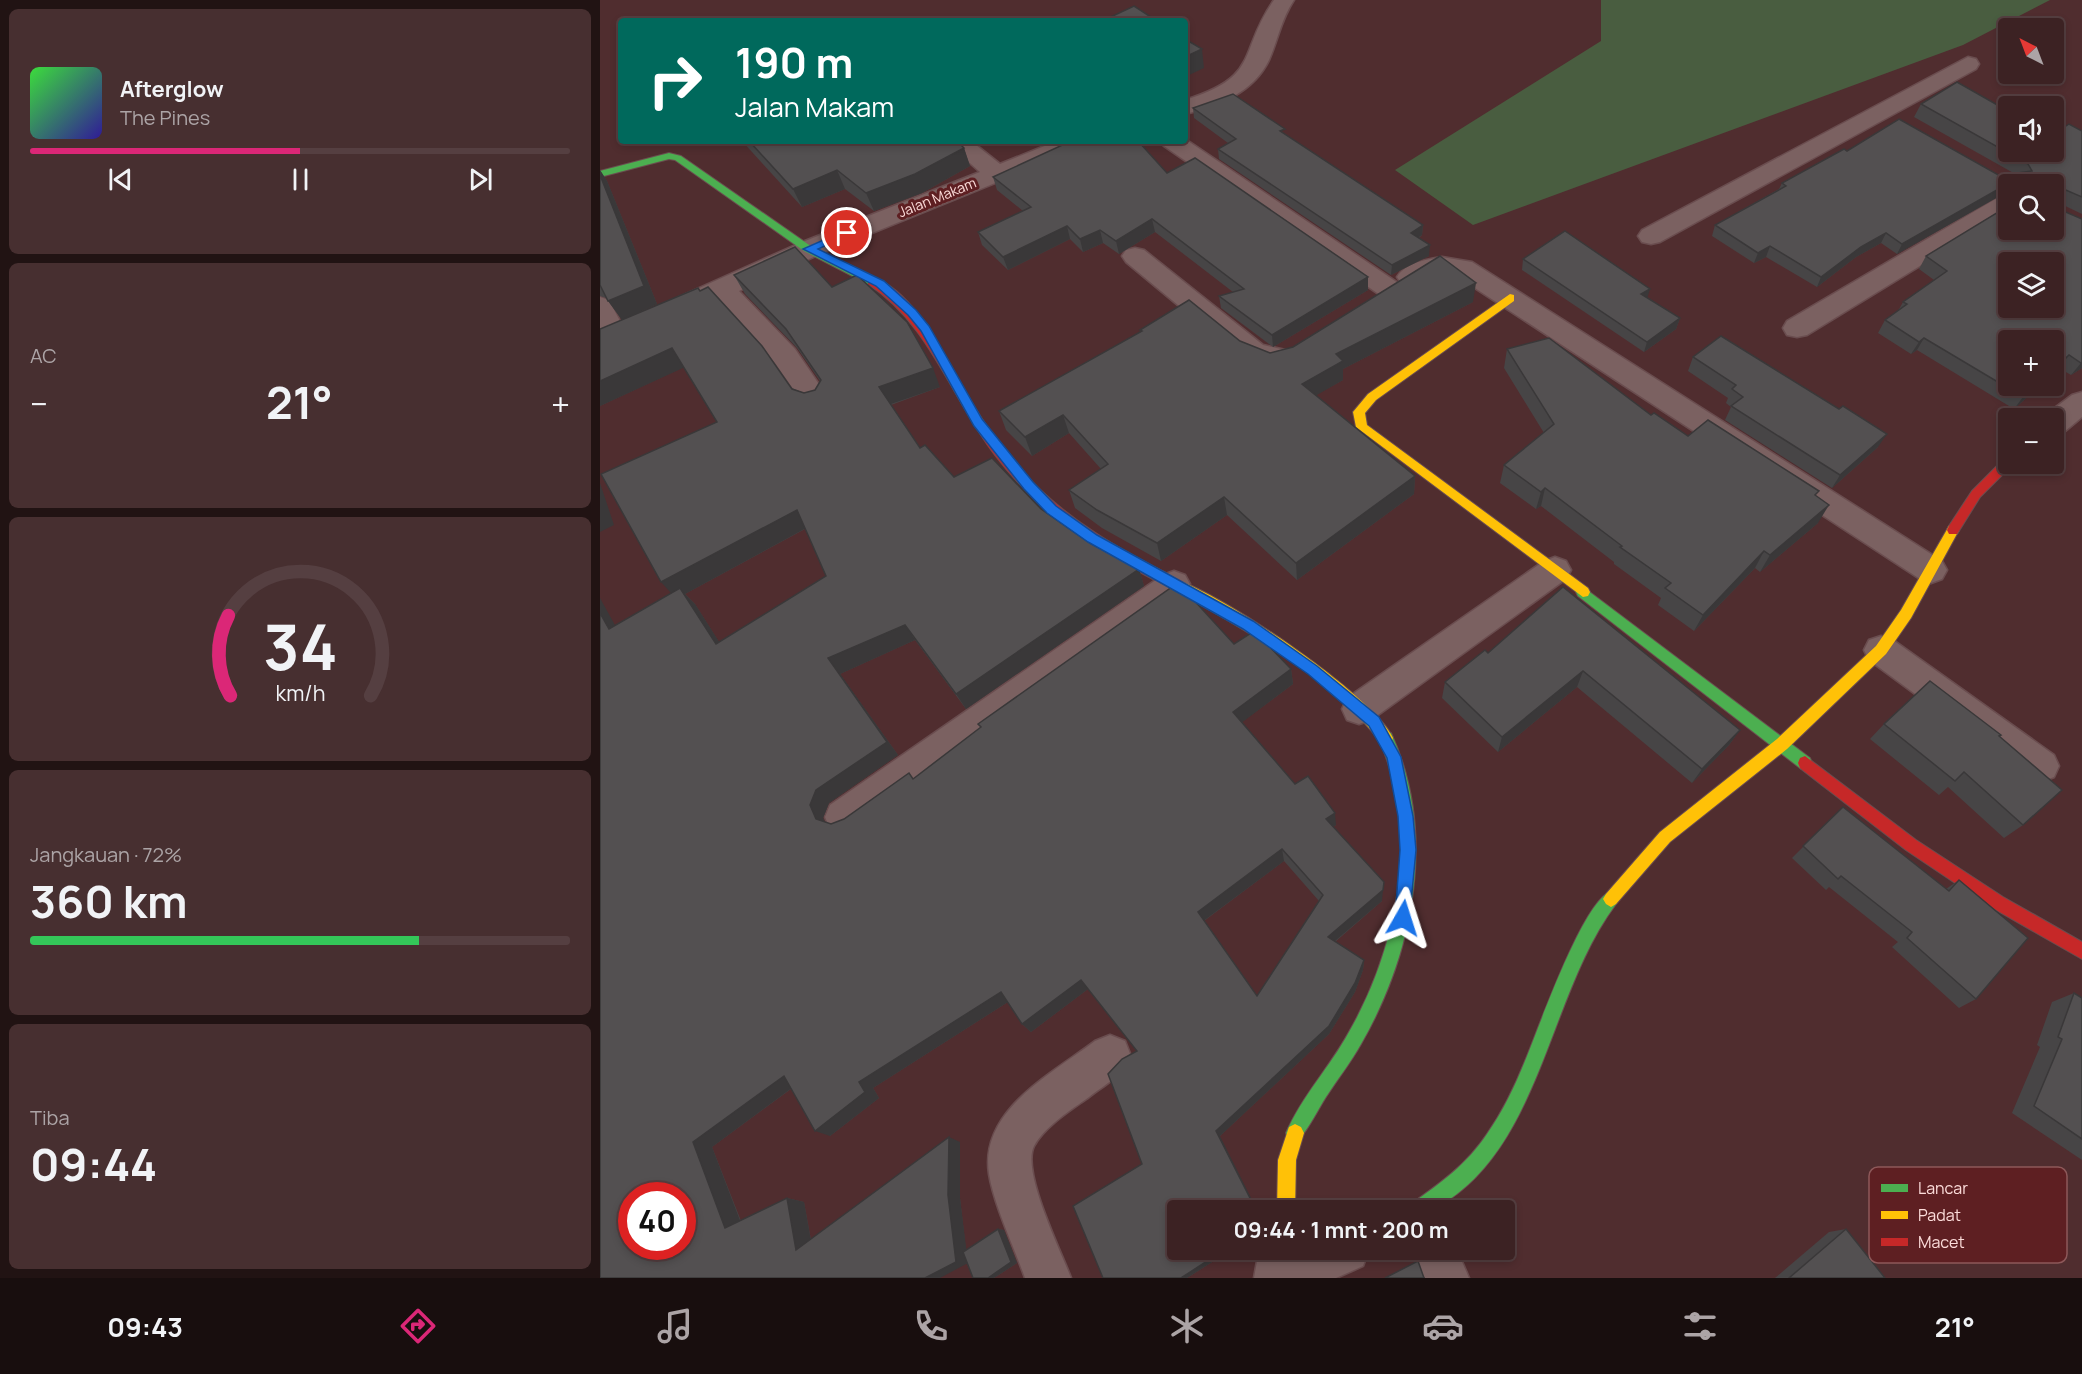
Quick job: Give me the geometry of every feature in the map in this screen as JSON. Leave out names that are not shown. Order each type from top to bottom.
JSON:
[{"type":"street","points":[[1188,106],[1238,86],[1250,75],[1284,0]]},
{"type":"street","points":[[1651,236],[1893,117],[1968,64]]},
{"type":"street","points":[[961,144],[996,173]]},
{"type":"street","name":"Jalan Makam","points":[[607,340],[809,249],[1070,144]]},
{"type":"street","points":[[1176,144],[1379,295],[1432,265],[1445,263],[1463,268],[1931,570]]},
{"type":"street","points":[[600,174],[669,156],[678,158],[809,249],[880,284],[912,312],[925,329],[978,422],[1028,486],[1052,510],[1092,539],[1212,603],[1281,646],[1374,722],[1385,738],[1401,784],[1408,850],[1403,918],[1396,948],[1367,1018],[1300,1122],[1288,1150],[1286,1200]]},
{"type":"street","points":[[1797,328],[1998,193]]},
{"type":"street","points":[[1135,256],[1262,358],[1283,357],[1302,345]]},
{"type":"street","points":[[721,288],[785,356],[816,399]]},
{"type":"street","points":[[1510,298],[1372,397],[1362,406],[1359,420],[1362,427],[1555,570],[1911,845],[1997,902],[2082,951]]},
{"type":"street","points":[[600,306],[607,340]]},
{"type":"street","points":[[2064,416],[2082,402]]},
{"type":"street","points":[[1433,1200],[1458,1182],[1483,1154],[1512,1109],[1567,978],[1591,928],[1606,905],[1665,837],[1782,744],[1881,650],[1906,614],[1961,516],[1976,494],[1998,472]]},
{"type":"street","points":[[1359,709],[1555,570]]},
{"type":"street","points":[[843,817],[1174,584]]},
{"type":"street","points":[[1881,650],[2041,766]]},
{"type":"street","points":[[1048,1278],[1012,1180],[1008,1165],[1012,1145],[1028,1120],[1110,1056]]},
{"type":"street","points":[[1277,1278],[1280,1260]]},
{"type":"street","points":[[1285,1278],[1325,1260]]},
{"type":"street","points":[[1439,1260],[1446,1278]]},
{"type":"green space","points":[[1601,0],[2050,0],[2015,18],[1998,18],[1998,27],[1963,45],[1473,225],[1395,170],[1601,41]]},
{"type":"building","points":[[1134,6],[1152,18],[1108,18]]},
{"type":"building","points":[[1188,41],[1202,49],[1188,56]]},
{"type":"building","points":[[1957,82],[1998,105],[1998,147],[1921,104]]},
{"type":"building","points":[[1233,94],[1285,129],[1280,131],[1423,225],[1411,233],[1430,245],[1392,265],[1218,149],[1236,139],[1193,108]]},
{"type":"building","points":[[1899,119],[1998,175],[1998,189],[1902,244],[1886,233],[1861,247],[1821,277],[1770,246],[1758,253],[1715,225],[1786,186],[1782,183],[1844,149],[1847,151]]},
{"type":"building","points":[[2069,124],[2082,131],[2082,197],[2064,189],[2064,174],[2018,174],[2032,171],[2024,162],[2064,162],[2064,127]]},
{"type":"building","points":[[752,144],[960,144],[964,148],[915,174],[866,193],[837,170],[793,189]]},
{"type":"building","points":[[1064,144],[1141,144],[1167,173],[1195,158],[1368,277],[1272,335],[1219,296],[1244,289],[1152,219],[1116,241],[1100,230],[1080,239],[1067,226],[1003,257],[978,232],[1031,207],[993,177]]},
{"type":"building","points":[[600,175],[644,286],[608,301],[600,285]]},
{"type":"building","points":[[2064,211],[2082,219],[2082,362],[2069,355],[2064,360],[2064,330],[1998,330],[1998,382],[1924,338],[1919,342],[1885,320],[1907,304],[1903,302],[1947,271],[1926,256],[1998,212],[1998,240],[2064,240]]},
{"type":"building","points":[[1565,231],[1650,289],[1641,294],[1680,318],[1647,342],[1523,259]]},
{"type":"building","points":[[795,247],[832,287],[857,275],[907,322],[933,368],[879,387],[920,448],[925,445],[954,477],[992,458],[1041,509],[1090,543],[1139,569],[956,694],[905,625],[828,658],[887,742],[816,790],[810,805],[816,819],[831,824],[844,819],[909,773],[913,779],[981,727],[978,724],[1172,587],[1191,597],[1234,644],[1251,633],[1267,644],[1291,669],[1233,712],[1295,784],[1308,776],[1335,813],[1326,819],[1384,882],[1383,890],[1328,937],[1364,960],[1355,983],[1329,1026],[1216,1131],[1251,1200],[1167,1200],[1167,1260],[1209,1260],[1181,1278],[1103,1278],[1073,1206],[1142,1164],[1108,1074],[1122,1059],[1137,1051],[1081,980],[1022,1024],[1001,992],[859,1082],[865,1092],[815,1131],[784,1076],[693,1142],[725,1228],[787,1198],[796,1250],[949,1137],[948,1195],[956,1262],[925,1278],[600,1278],[600,613],[609,629],[680,588],[716,644],[826,576],[797,510],[661,582],[601,474],[717,422],[672,348],[600,381],[600,329],[698,288],[700,291],[708,287],[762,346],[792,389],[804,393],[815,390],[821,380],[786,329],[734,275]],"holes":[[[1282,849],[1323,895],[1257,996],[1198,912]]]},
{"type":"building","points":[[1440,256],[1476,283],[1336,354],[1343,361],[1302,384],[1415,476],[1296,563],[1224,497],[1157,543],[1097,510],[1069,490],[1108,464],[1063,415],[1025,437],[999,411],[1142,331],[1140,330],[1189,300],[1240,341],[1270,353],[1293,347]]},
{"type":"building","points":[[1721,336],[1839,409],[1843,406],[1887,434],[1840,475],[1731,406],[1743,397],[1732,389],[1736,385],[1693,357]]},
{"type":"building","points":[[1549,338],[1651,415],[1654,413],[1688,436],[1708,420],[1819,491],[1815,495],[1829,505],[1770,555],[1764,551],[1703,615],[1665,588],[1671,583],[1620,547],[1622,546],[1545,488],[1541,492],[1504,465],[1554,424],[1507,349]]},
{"type":"building","points":[[1563,587],[1740,730],[1702,769],[1583,671],[1502,737],[1445,682],[1485,650],[1488,653]]},
{"type":"building","points":[[1930,681],[2001,735],[1999,736],[2062,790],[2023,825],[1964,772],[1955,781],[1884,724]]},
{"type":"building","points":[[1843,807],[1949,891],[1959,880],[2028,938],[1976,999],[1907,938],[1912,932],[1841,876],[1838,879],[1803,846]]},
{"type":"building","points":[[2074,993],[2082,998],[2082,1139],[2034,1106],[2062,1039],[2058,1037]]},
{"type":"building","points":[[998,1229],[1011,1262],[988,1278],[973,1278],[963,1252]]},
{"type":"building","points":[[1846,1229],[1869,1258],[1869,1263],[1873,1263],[1885,1278],[1789,1278]]},
{"type":"building","points":[[1418,1261],[1424,1278],[1385,1278]]},
{"type":"traffic: fast","points":[[600,174],[669,156],[678,158],[808,249],[872,281]]},
{"type":"traffic: fast","points":[[1583,592],[1805,763]]},
{"type":"traffic: fast","points":[[1295,1133],[1308,1108],[1356,1037],[1387,967],[1398,929],[1406,890],[1409,850],[1407,811],[1400,773],[1386,738]]},
{"type":"traffic: fast","points":[[1432,1200],[1458,1182],[1493,1141],[1520,1092],[1583,943],[1611,899]]},
{"type":"traffic: slow","points":[[1510,298],[1372,397],[1359,412],[1362,427],[1583,592]]},
{"type":"traffic: slow","points":[[1611,899],[1665,837],[1782,744],[1881,650],[1906,614],[1953,530]]},
{"type":"traffic: slow","points":[[1177,585],[1238,619],[1296,657],[1361,710],[1386,738]]},
{"type":"traffic: slow","points":[[1286,1200],[1287,1160],[1295,1133]]},
{"type":"traffic: jam","points":[[872,281],[887,291],[912,314],[999,452],[1037,495],[1103,545],[1177,585]]},
{"type":"traffic: jam","points":[[1953,530],[1976,494],[1998,472]]},
{"type":"traffic: jam","points":[[1805,763],[1911,845],[1997,902],[2082,951]]},
{"type":"route","points":[[847,233],[809,249],[880,284],[912,312],[925,329],[978,422],[1028,486],[1052,510],[1092,539],[1212,603],[1281,646],[1374,722],[1394,757],[1406,816],[1408,850],[1403,918]]}]
